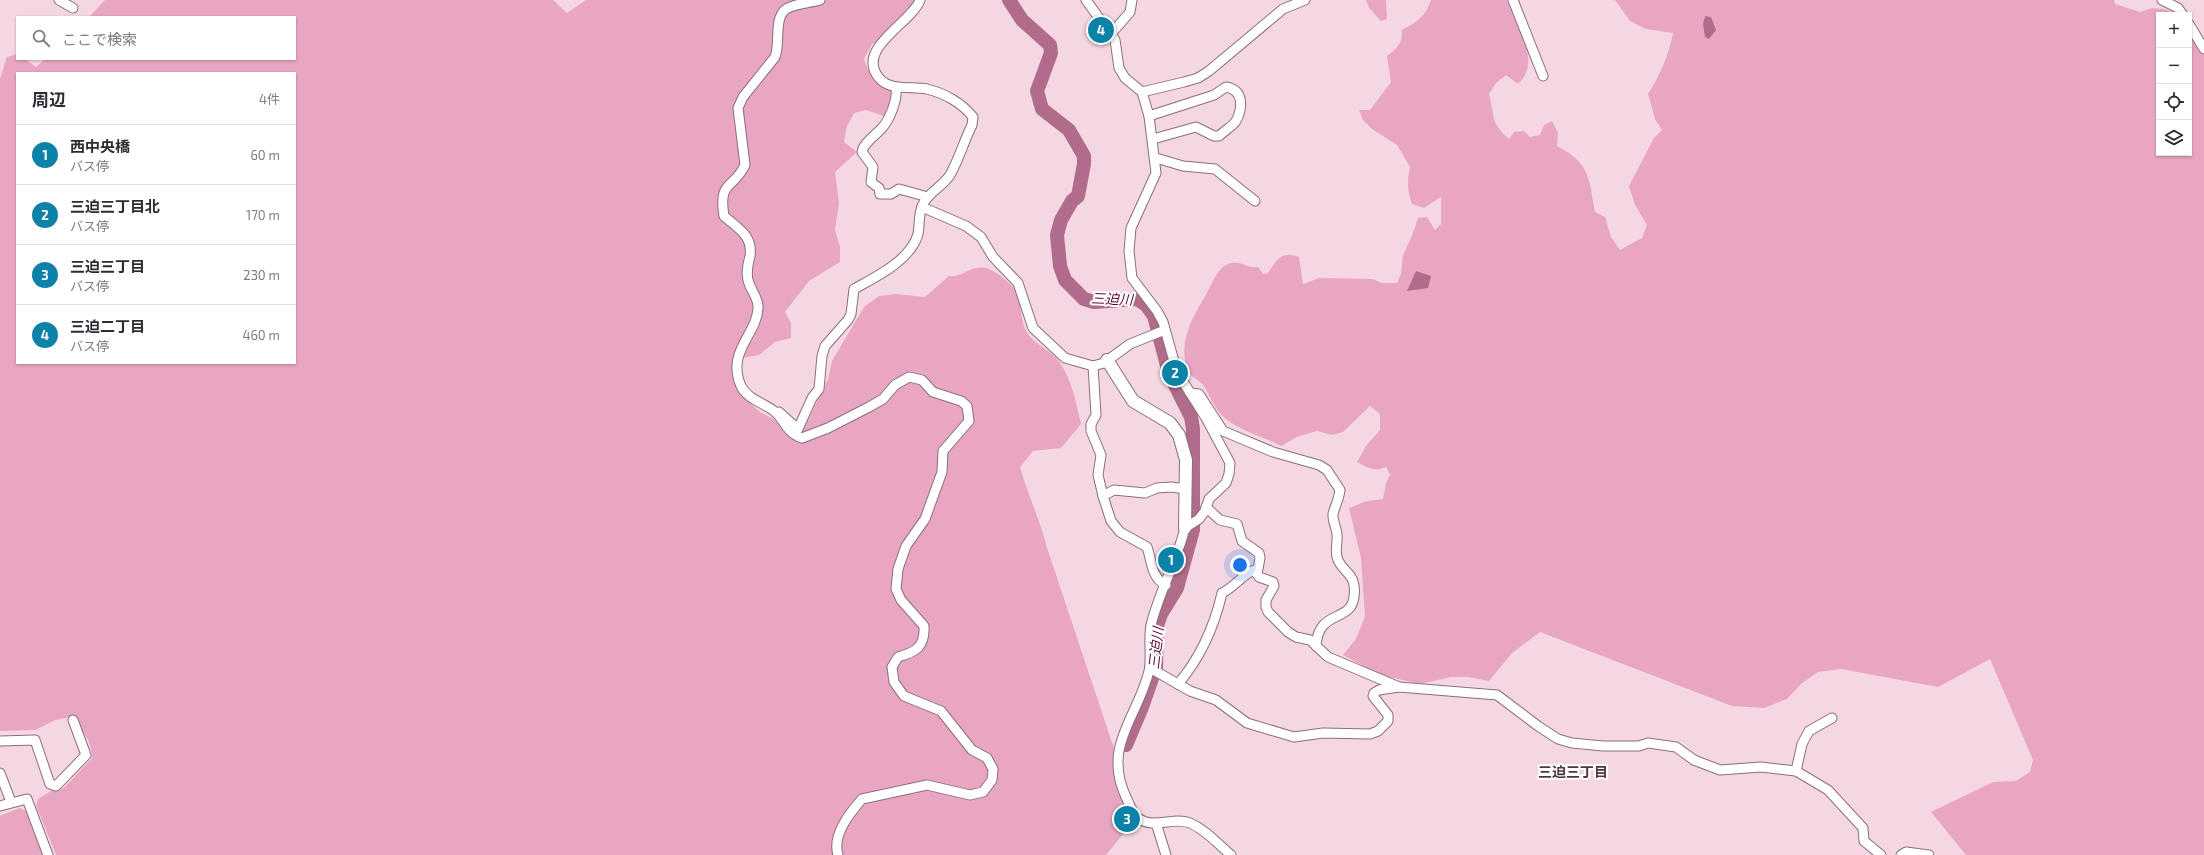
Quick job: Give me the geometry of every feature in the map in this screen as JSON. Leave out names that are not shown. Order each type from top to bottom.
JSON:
[{"type":"street","points":[[59,0],[73,8]]},
{"type":"street","points":[[820,0],[789,7],[782,12],[779,20],[777,51],[775,57],[743,97],[738,108],[745,165],[742,172],[729,183],[721,202],[724,216],[744,233],[749,240],[748,281],[758,308],[756,318],[738,353],[738,373],[741,387],[751,398],[775,412],[791,433],[802,438],[808,437],[869,407],[883,398],[904,378],[914,377],[922,380],[932,392],[964,403],[969,412],[967,425],[944,451],[942,472],[925,519],[906,546],[898,569],[896,589],[901,600],[924,626],[925,638],[914,652],[898,657],[892,667],[894,682],[904,696],[941,711],[972,750],[987,758],[993,769],[992,780],[983,792],[970,795],[927,786],[862,799],[837,836],[835,846],[838,855]]},
{"type":"street","points":[[775,412],[780,412],[798,429],[812,398],[820,389],[822,356],[825,346],[848,320],[851,314],[854,289],[889,268],[906,254],[914,244],[918,234],[922,207],[928,197],[949,176],[972,124],[973,117],[954,100],[928,89],[896,87],[881,80],[875,72],[875,57],[881,42],[893,29],[912,15],[920,0]]},
{"type":"street","points":[[1086,0],[1115,40],[1116,61],[1121,73],[1142,92],[1149,116],[1156,158],[1156,173],[1132,228],[1129,256],[1132,278],[1157,311],[1161,331],[1177,372],[1206,418],[1230,463],[1229,474],[1226,482],[1212,494],[1200,519],[1188,526]]},
{"type":"street","points":[[1111,34],[1130,12],[1132,0]]},
{"type":"street","points":[[1142,92],[1198,78],[1209,71],[1283,9],[1305,0]]},
{"type":"street","points":[[1513,0],[1543,76]]},
{"type":"street","points":[[2162,0],[2178,8],[2181,12]]},
{"type":"street","points":[[2192,29],[2204,49]]},
{"type":"street","points":[[896,87],[895,101],[884,127],[863,148],[862,152],[873,167],[871,182],[879,188],[880,194],[891,194],[899,189],[928,197]]},
{"type":"street","points":[[1149,116],[1214,96],[1226,87],[1231,88],[1241,96],[1242,103],[1236,122],[1219,136],[1214,136],[1196,128],[1153,140]]},
{"type":"street","points":[[1156,158],[1183,166],[1215,168],[1254,201]]},
{"type":"street","points":[[922,207],[966,226],[981,237],[993,257],[1018,283],[1033,328],[1065,358],[1093,366],[1107,360],[1130,344],[1161,331]]},
{"type":"street","points":[[1107,360],[1133,401],[1170,423],[1179,434],[1186,460],[1188,526],[1151,626],[1153,670],[1118,748],[1117,770],[1121,787],[1137,817],[1148,824],[1178,821],[1190,823],[1209,835],[1231,855]]},
{"type":"street","points":[[1093,366],[1096,415],[1091,424],[1091,431],[1101,455],[1098,475],[1111,521],[1120,532],[1130,539],[1147,547],[1153,571],[1159,582],[1166,585]]},
{"type":"street","points":[[1190,393],[1200,394],[1223,431],[1273,452],[1319,465],[1327,470],[1340,490],[1333,516],[1337,535],[1336,552],[1338,560],[1352,575],[1354,596],[1352,605],[1346,612],[1324,623],[1320,629],[1316,646]]},
{"type":"street","points":[[1103,496],[1114,490],[1145,493],[1157,488],[1170,487],[1186,489]]},
{"type":"street","points":[[1206,507],[1220,520],[1237,524],[1242,541],[1259,553],[1260,558],[1257,569],[1259,577],[1273,582],[1274,586],[1266,600],[1266,607],[1268,612],[1288,632],[1296,637],[1310,640],[1328,657],[1399,687]]},
{"type":"street","points":[[1178,684],[1193,666],[1207,641],[1216,617],[1222,593],[1231,588],[1250,571],[1257,569]]},
{"type":"street","points":[[1153,670],[1190,691],[1216,700],[1247,723],[1294,737],[1322,733],[1370,734],[1378,731],[1388,721],[1388,715],[1374,696],[1374,693],[1379,690],[1399,687],[1497,695],[1538,726],[1558,738],[1572,743],[1603,746],[1639,746],[1648,743],[1676,747],[1694,760],[1720,770],[1761,767],[1796,771],[1828,790],[1863,828],[1864,841],[1881,855]]},
{"type":"street","points":[[1796,771],[1802,744],[1809,731],[1832,718]]},
{"type":"street","points":[[0,741],[34,740],[50,784],[56,786],[86,755],[73,720]]},
{"type":"street","points":[[0,773],[11,802]]},
{"type":"street","points":[[0,806],[27,799],[48,855]]},
{"type":"street","points":[[1156,823],[1166,855]]},
{"type":"street","points":[[1901,855],[1906,852],[1929,855]]},
{"type":"shaded area","points":[[105,0],[553,0],[567,13],[586,0],[916,0],[879,41],[872,44],[864,59],[871,75],[883,85],[894,91],[892,101],[884,116],[866,110],[854,113],[847,126],[844,142],[857,152],[835,172],[839,203],[835,230],[840,247],[840,262],[809,281],[785,312],[791,323],[791,338],[775,342],[759,355],[736,359],[734,375],[743,397],[760,412],[775,420],[785,433],[799,439],[828,379],[832,361],[864,307],[879,296],[896,294],[925,297],[949,276],[960,275],[979,267],[991,270],[1003,277],[1010,284],[1018,295],[1026,331],[1035,342],[1055,357],[1061,364],[1069,380],[1077,407],[1081,424],[1061,448],[1033,451],[1020,467],[1137,817],[1106,855],[56,855],[36,805],[38,799],[51,791],[64,788],[92,758],[92,752],[88,741],[71,717],[55,720],[36,730],[0,731],[0,79],[7,57],[16,54],[16,60],[26,60],[36,67],[44,60],[296,60],[296,16],[90,16]]},
{"type":"shaded area","points":[[1366,0],[1386,0],[1387,19],[1381,21],[1369,8]]},
{"type":"shaded area","points":[[1431,0],[1507,0],[1525,43],[1528,54],[1528,65],[1525,75],[1518,84],[1506,75],[1496,83],[1489,94],[1496,124],[1509,139],[1514,132],[1524,131],[1530,137],[1540,135],[1544,125],[1552,121],[1558,133],[1557,146],[1568,152],[1582,165],[1589,181],[1595,212],[1605,217],[1611,237],[1620,250],[1642,238],[1647,225],[1635,205],[1629,186],[1654,138],[1662,130],[1655,119],[1648,94],[1664,65],[1673,33],[1646,29],[1630,21],[1615,0],[2114,0],[2115,4],[2140,12],[2152,8],[2165,9],[2171,12],[2156,12],[2156,156],[2192,156],[2192,37],[2204,53],[2204,855],[1966,855],[1931,812],[1993,782],[2016,781],[2030,772],[2033,760],[1990,659],[1938,687],[1841,669],[1818,672],[1801,684],[1787,699],[1764,708],[1732,706],[1540,632],[1512,653],[1489,681],[1468,677],[1451,677],[1420,684],[1380,675],[1343,655],[1356,639],[1365,616],[1361,558],[1349,508],[1367,501],[1383,499],[1386,483],[1390,475],[1386,467],[1371,469],[1357,462],[1366,446],[1380,430],[1380,414],[1370,406],[1343,432],[1332,435],[1317,431],[1297,437],[1281,446],[1246,431],[1222,415],[1216,408],[1204,386],[1189,372],[1184,353],[1185,344],[1190,325],[1216,276],[1220,270],[1231,263],[1258,267],[1263,274],[1268,273],[1280,258],[1293,255],[1299,257],[1303,284],[1319,278],[1373,279],[1381,283],[1397,283],[1401,274],[1403,255],[1412,236],[1418,218],[1427,217],[1435,230],[1441,224],[1441,197],[1424,208],[1412,204],[1408,186],[1410,167],[1397,145],[1372,129],[1363,120],[1359,110],[1370,110],[1391,82],[1387,56],[1399,45],[1402,30],[1420,18],[1429,6]]},
{"type":"shaded area","points":[[1705,16],[1711,17],[1716,30],[1709,39],[1705,37],[1703,24]]},
{"type":"shaded area","points":[[1416,271],[1431,276],[1428,288],[1407,291]]},
{"type":"shaded area","points":[[20,808],[26,811],[43,855],[0,855],[0,816]]},
{"type":"waterway","name":"三迫川","points":[[1009,0],[1022,20],[1050,45],[1051,53],[1037,91],[1042,109],[1069,130],[1084,156],[1078,196],[1072,201],[1061,220],[1057,235],[1060,266],[1065,280],[1084,299],[1094,302],[1137,299],[1146,305],[1154,316],[1169,373],[1191,417],[1193,429],[1193,530],[1177,588],[1161,614],[1157,626],[1156,667],[1142,707],[1126,745]]},
{"type":"place","name":"三迫二丁目","points":[[1101,30]]},
{"type":"place","name":"三迫三丁目北","points":[[1175,373]]},
{"type":"place","name":"西中央橋","points":[[1171,560]]},
{"type":"place","name":"三迫三丁目","points":[[1127,819]]},
{"type":"district","name":"三迫三丁目","points":[[1573,772]]}]
